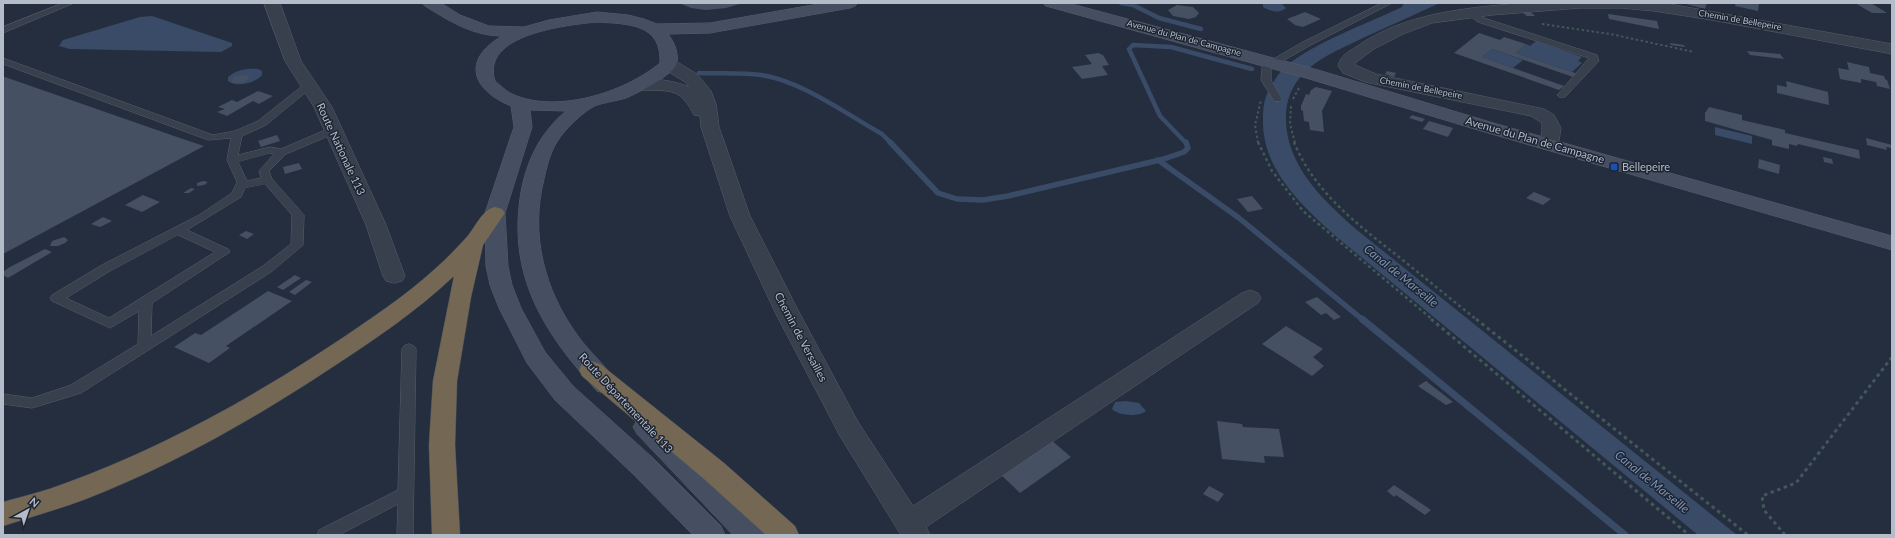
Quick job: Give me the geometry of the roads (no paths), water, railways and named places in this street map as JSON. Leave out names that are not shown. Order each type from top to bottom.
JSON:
[{"type":"highway","points":[[3,514],[85,487],[158,456],[237,415],[332,356],[407,305],[441,276],[473,243],[495,212]]},
{"type":"highway","points":[[446,535],[442,445],[445,381],[460,297],[473,243]]},
{"type":"highway","points":[[591,370],[714,471],[785,535]]},
{"type":"main road","points":[[430,3],[454,18],[487,31],[527,31]]},
{"type":"main road","points":[[574,19],[603,3]]},
{"type":"main road","points":[[632,3],[637,22]]},
{"type":"main road","points":[[655,29],[696,29],[748,23],[850,3]]},
{"type":"main road","name":"Avenue du Plan de Campagne","points":[[1053,3],[1549,140],[1892,231]]},
{"type":"main road","points":[[454,18],[491,52],[505,42],[527,31],[574,19],[597,17],[618,18],[648,25],[655,29],[665,40],[668,57],[706,35],[748,23]]},
{"type":"main road","name":"Route Départementale 113","points":[[491,52],[485,64],[484,75],[488,85],[500,94],[520,104],[542,106],[585,104],[617,95],[656,75],[668,57]]},
{"type":"main road","points":[[520,104],[523,128],[495,212],[497,266],[501,285],[510,308],[536,357],[564,393],[643,466],[711,535]]},
{"type":"main road","name":"Route Départementale 113","points":[[585,104],[562,123],[548,142],[541,156],[529,198],[527,230],[532,265],[544,300],[564,336],[591,370],[751,535]]},
{"type":"main road","name":"Avenue du Plan de Campagne","points":[[1549,140],[1892,243]]},
{"type":"street","name":"Route Nationale 113","points":[[272,3],[293,61],[323,107],[334,130],[376,225],[394,276]]},
{"type":"street","name":"Chemin de Bellepeire","points":[[1549,140],[1552,129],[1548,120],[1536,113],[1371,78],[1349,69],[1346,66],[1347,61],[1368,46],[1402,40],[1444,18],[1470,13],[1531,6],[1621,3],[1714,9],[1892,49]]},
{"type":"street","name":"Chemin de Versailles","points":[[668,57],[691,78],[702,91],[708,104],[710,127]]},
{"type":"street","name":"Chemin de Versailles","points":[[639,85],[653,85],[680,90],[691,96],[710,127],[740,216],[788,314],[849,429],[913,530]]},
{"type":"street","points":[[913,530],[964,486],[1250,298]]},
{"type":"lane","points":[[3,30],[70,3]]},
{"type":"lane","points":[[1363,3],[1371,12]]},
{"type":"lane","points":[[1278,99],[1266,80],[1274,63],[1304,45],[1388,3]]},
{"type":"lane","points":[[1470,13],[1481,20],[1594,57],[1594,61],[1562,94]]},
{"type":"lane","points":[[3,61],[212,138],[237,134],[262,123],[309,86]]},
{"type":"lane","points":[[3,399],[32,403],[76,389],[266,269],[297,245],[298,215],[267,180],[264,171],[282,152],[334,130]]},
{"type":"lane","points":[[178,230],[224,252],[110,324],[56,298],[106,268],[178,230],[203,217],[237,195],[242,182],[232,160],[237,134]]},
{"type":"lane","points":[[232,160],[270,150],[282,152]]},
{"type":"lane","points":[[240,186],[267,180]]},
{"type":"lane","points":[[144,346],[146,301]]},
{"type":"lane","points":[[405,535],[409,349]]},
{"type":"lane","points":[[325,535],[406,493]]},
{"type":"water","points":[[1263,3],[1281,3],[1286,8],[1281,11],[1272,11],[1263,7]]},
{"type":"water","name":"Canal de Marseille","points":[[1404,3],[1440,3],[1341,48],[1311,66],[1296,83],[1288,101],[1286,122],[1288,139],[1293,154],[1301,169],[1321,196],[1357,230],[1737,535],[1698,535],[1338,238],[1311,214],[1287,186],[1277,171],[1269,155],[1264,138],[1263,116],[1266,96],[1279,73],[1298,57],[1326,41],[1402,7]]},
{"type":"water","points":[[152,16],[232,43],[232,46],[221,52],[70,49],[59,46],[63,40],[140,17]]},
{"type":"water","points":[[1536,41],[1582,57],[1578,61],[1582,63],[1572,72],[1516,53],[1526,44],[1530,46]]},
{"type":"water","points":[[1492,49],[1523,60],[1513,68],[1482,57]]},
{"type":"water","points":[[258,69],[262,71],[262,75],[246,84],[236,84],[228,81],[228,77],[238,71]]},
{"type":"water","points":[[1715,127],[1752,136],[1752,144],[1715,135]]},
{"type":"water","points":[[1126,401],[1139,403],[1146,411],[1139,414],[1129,415],[1119,413],[1112,409],[1115,402]]},
{"type":"waterway","points":[[1121,3],[1133,5],[1159,18],[1201,29]]},
{"type":"waterway","points":[[1186,143],[1160,116],[1129,49],[1133,45],[1171,47],[1252,69]]},
{"type":"waterway","points":[[699,73],[738,73],[776,78],[823,99],[882,134],[890,142]]},
{"type":"waterway","points":[[890,142],[938,193],[957,199],[983,200],[1008,196],[1158,160]]},
{"type":"waterway","points":[[1158,160],[1184,152],[1188,148],[1186,142]]},
{"type":"waterway","points":[[1158,160],[1239,218],[1363,320]]},
{"type":"waterway","points":[[1362,319],[1625,535]]},
{"type":"place","name":"Bellepeire","points":[[1614,167]]}]
